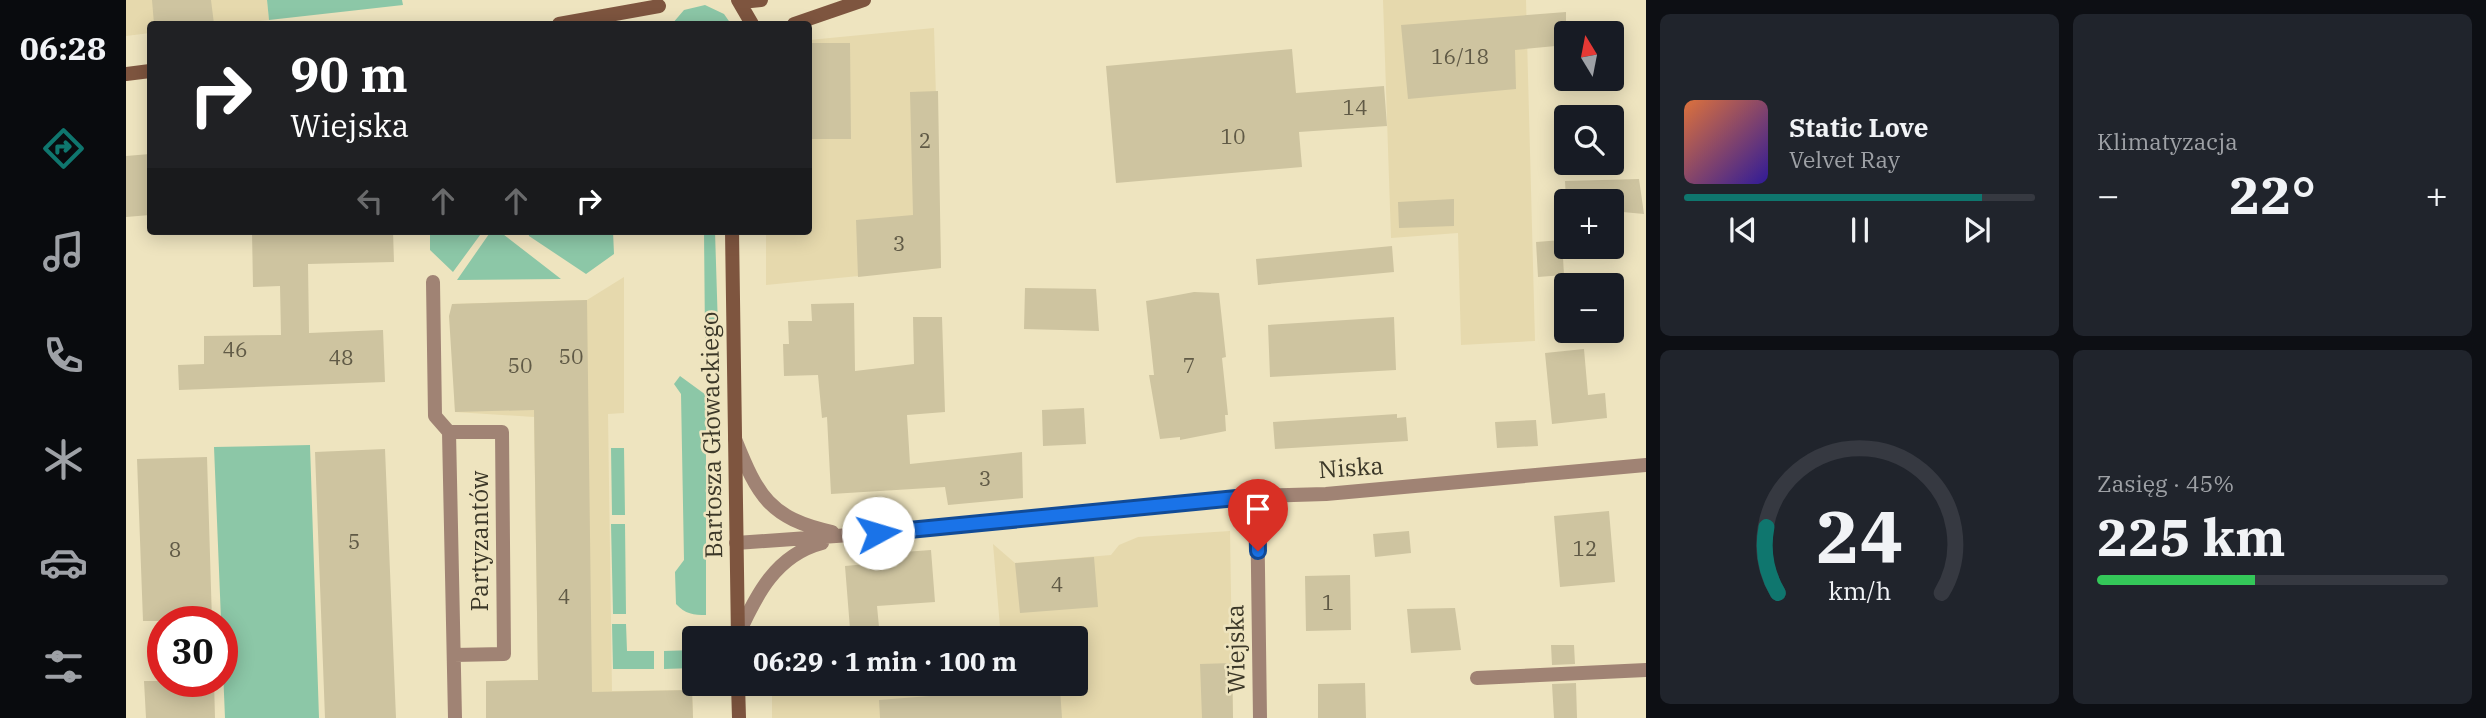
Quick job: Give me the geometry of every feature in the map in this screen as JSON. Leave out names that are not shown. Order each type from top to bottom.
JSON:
[{"type":"street","points":[[750,21],[739,1],[761,0]]},
{"type":"street","points":[[803,21],[864,0]]},
{"type":"street","points":[[574,21],[662,3]]},
{"type":"street","points":[[652,21],[662,3]]},
{"type":"street","points":[[126,74],[147,71]]},
{"type":"street","name":"Bartosza Głowackiego","points":[[732,235],[738,626]]},
{"type":"street","name":"Partyzantów","points":[[433,282],[435,416],[449,432],[456,718]]},
{"type":"street","name":"Partyzantów","points":[[449,432],[502,432],[504,654],[454,654]]},
{"type":"street","name":"Niska","points":[[735,439],[762,498],[780,514],[808,526],[850,536]]},
{"type":"street","name":"Niska","points":[[736,543],[850,536],[1257,496],[1326,494],[1646,465]]},
{"type":"street","name":"Wiejska","points":[[1257,496],[1260,718]]},
{"type":"street","name":"Niska","points":[[743,626],[752,603],[784,561],[810,546],[850,536]]},
{"type":"street","points":[[1477,678],[1522,673],[1646,670]]},
{"type":"street","points":[[738,696],[739,718]]},
{"type":"shaded area","points":[[126,0],[267,0],[269,20],[147,21],[147,33],[126,36]]},
{"type":"shaded area","points":[[1383,0],[1526,0],[1535,341],[1461,345],[1458,233],[1391,238]]},
{"type":"shaded area","points":[[934,28],[941,268],[766,285],[766,235],[812,235],[812,40]]},
{"type":"shaded area","points":[[624,277],[624,413],[608,414],[612,691],[682,690],[682,696],[692,696],[693,718],[486,718],[486,681],[538,680],[534,417],[455,412],[452,304],[587,300]]},
{"type":"shaded area","points":[[1230,531],[1233,718],[772,718],[772,696],[1088,696],[1088,626],[1000,626],[993,544],[1015,563],[1111,555],[1119,545],[1138,537]]},
{"type":"green space","points":[[267,0],[402,0],[403,5],[269,20]]},
{"type":"green space","points":[[705,5],[724,14],[729,21],[675,21],[684,10]]},
{"type":"green space","points":[[430,235],[480,235],[453,272],[430,250]]},
{"type":"green space","points":[[488,235],[504,235],[561,279],[457,280]]},
{"type":"green space","points":[[613,235],[614,254],[586,274],[529,236]]},
{"type":"green space","points":[[704,235],[715,235],[718,328],[705,338]]},
{"type":"green space","points":[[680,376],[706,395],[706,615],[690,613],[676,604],[675,572],[684,560],[681,394],[674,384]]},
{"type":"green space","points":[[310,445],[319,718],[225,718],[224,697],[238,697],[238,606],[220,606],[214,447]]},
{"type":"green space","points":[[611,448],[624,448],[625,515],[612,515]]},
{"type":"green space","points":[[611,524],[625,524],[626,614],[613,614]]},
{"type":"green space","points":[[612,624],[626,624],[627,651],[654,651],[654,669],[613,669]]},
{"type":"green space","points":[[682,650],[682,668],[664,669],[664,651]]},
{"type":"building","points":[[152,0],[211,0],[214,21],[154,21]]},
{"type":"building","points":[[1566,12],[1566,21],[1554,21],[1554,46],[1515,50],[1516,89],[1408,99],[1401,25]]},
{"type":"building","points":[[812,43],[850,43],[851,139],[812,139]]},
{"type":"building","points":[[1292,49],[1296,93],[1384,86],[1387,126],[1299,132],[1302,167],[1116,183],[1106,66]]},
{"type":"building","points":[[938,91],[941,268],[858,277],[856,220],[913,215],[910,92]]},
{"type":"building","points":[[147,154],[147,215],[126,217],[126,156]]},
{"type":"building","points":[[1639,179],[1644,214],[1624,212],[1624,189],[1565,189],[1565,181]]},
{"type":"building","points":[[1454,199],[1454,226],[1399,228],[1398,202]]},
{"type":"building","points":[[252,235],[393,235],[394,262],[308,264],[309,333],[383,330],[385,382],[179,390],[178,365],[204,364],[204,336],[281,335],[280,286],[253,287]]},
{"type":"building","points":[[1554,241],[1554,259],[1563,259],[1564,273],[1538,277],[1536,242]]},
{"type":"building","points":[[1392,246],[1394,272],[1258,285],[1256,259]]},
{"type":"building","points":[[1025,288],[1096,289],[1099,331],[1024,329]]},
{"type":"building","points":[[1194,292],[1219,293],[1226,357],[1222,358],[1228,415],[1225,415],[1226,431],[1180,440],[1180,437],[1160,439],[1149,375],[1154,375],[1146,301]]},
{"type":"building","points":[[587,300],[592,692],[682,690],[682,696],[692,696],[693,718],[486,718],[486,681],[538,680],[534,410],[455,412],[449,316],[452,304]]},
{"type":"building","points":[[854,303],[855,371],[914,364],[913,317],[942,317],[945,412],[907,415],[910,464],[1022,452],[1023,498],[948,505],[945,487],[831,494],[827,417],[822,418],[818,375],[784,376],[783,344],[789,344],[788,321],[812,321],[811,304]]},
{"type":"building","points":[[1394,317],[1396,370],[1270,377],[1268,325]]},
{"type":"building","points":[[1584,349],[1588,395],[1605,393],[1607,418],[1552,424],[1545,353]]},
{"type":"building","points":[[1084,408],[1086,444],[1043,446],[1042,410]]},
{"type":"building","points":[[1397,414],[1397,418],[1406,417],[1408,441],[1275,449],[1273,422]]},
{"type":"building","points":[[1536,420],[1538,446],[1497,448],[1495,422]]},
{"type":"building","points":[[385,449],[396,718],[325,718],[315,452]]},
{"type":"building","points":[[207,457],[212,606],[147,606],[147,621],[143,621],[137,459]]},
{"type":"building","points":[[1609,511],[1615,582],[1560,587],[1554,516]]},
{"type":"building","points":[[1409,531],[1411,553],[1375,557],[1373,534]]},
{"type":"building","points":[[931,550],[935,602],[877,606],[879,626],[850,626],[845,566],[877,563],[876,554]]},
{"type":"building","points":[[1094,557],[1098,607],[1020,613],[1015,563]]},
{"type":"building","points":[[1350,575],[1351,630],[1306,631],[1305,576]]},
{"type":"building","points":[[1455,608],[1461,650],[1411,653],[1407,609]]},
{"type":"building","points":[[1551,645],[1574,645],[1575,664],[1552,665]]},
{"type":"building","points":[[1232,663],[1233,718],[1202,718],[1200,664]]},
{"type":"building","points":[[144,681],[147,681],[147,697],[214,697],[215,718],[146,718]]},
{"type":"building","points":[[1365,683],[1366,718],[1318,718],[1318,684]]},
{"type":"building","points":[[1576,683],[1577,718],[1554,718],[1552,684]]},
{"type":"building","points":[[930,696],[1060,696],[1062,718],[880,718],[879,700]]},
{"type":"route","points":[[878,533],[1257,496],[1258,551]]}]
